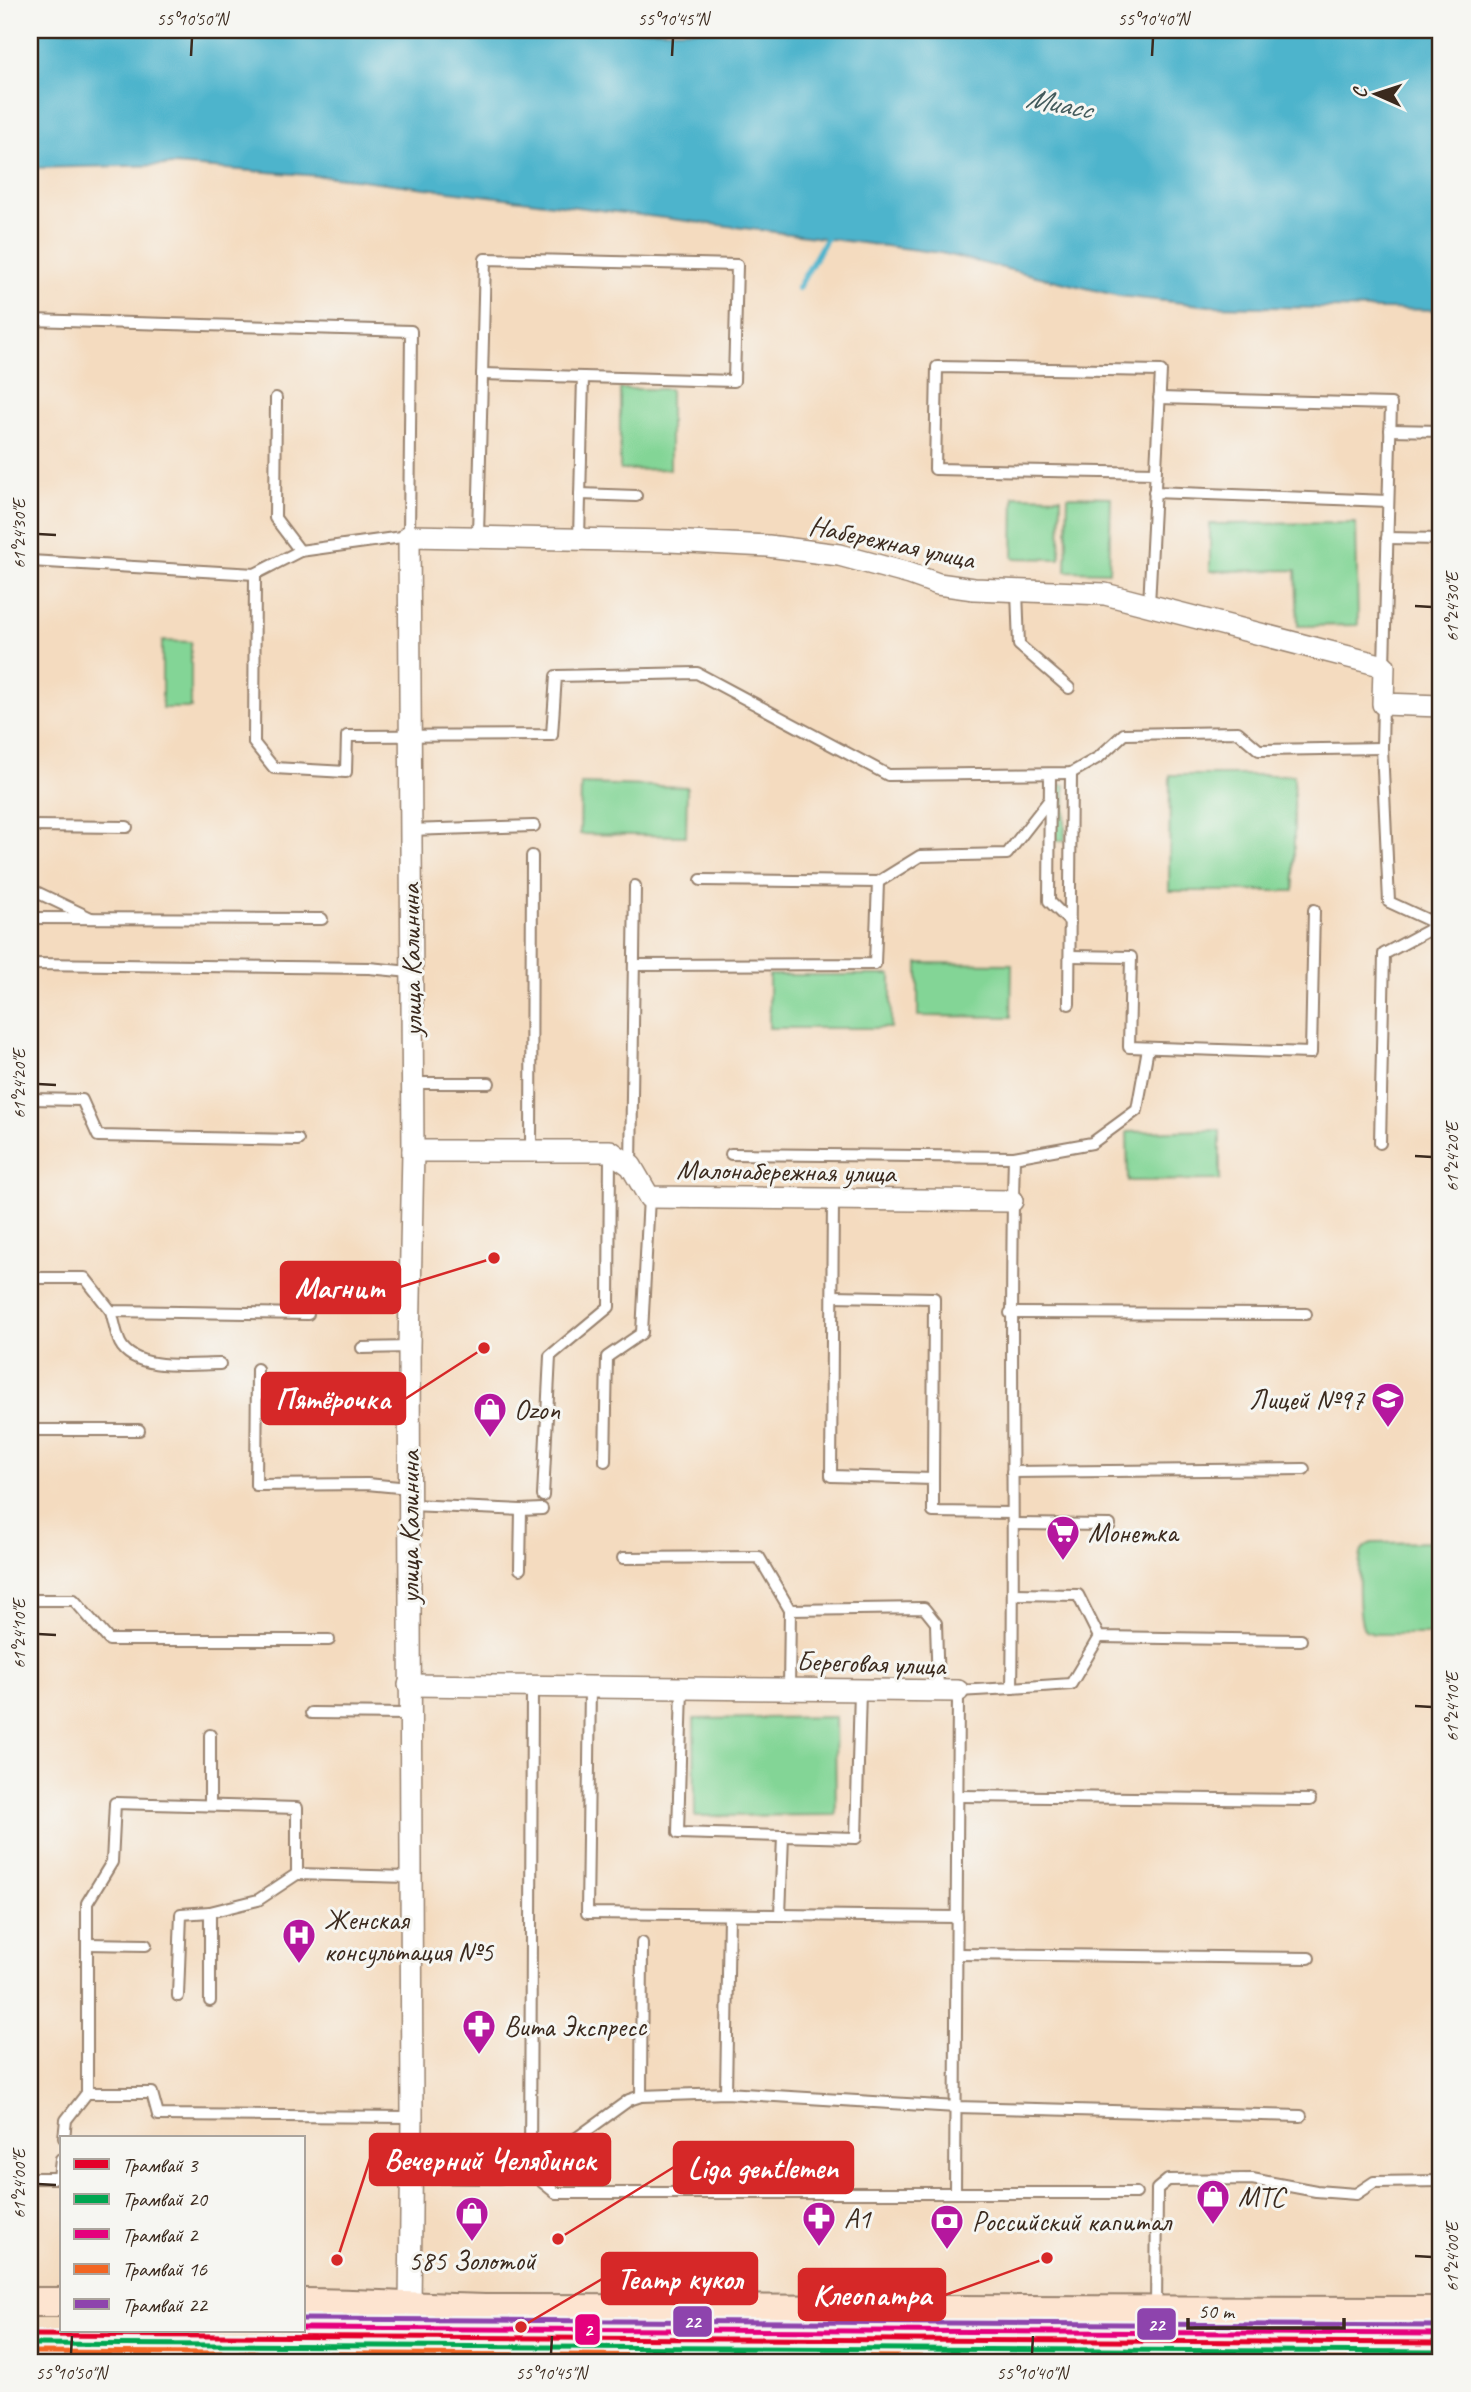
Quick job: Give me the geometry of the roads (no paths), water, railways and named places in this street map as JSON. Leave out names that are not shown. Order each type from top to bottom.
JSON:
[{"type":"main road","points":[[30,2302],[60,2302]]},
{"type":"main road","points":[[304,2303],[369,2303],[410,2308],[1441,2311]]},
{"type":"main road","points":[[410,2308],[430,2326],[437,2337],[439,2362]]},
{"type":"main road","name":"улица Калинина","points":[[409,2362],[410,2308]]},
{"type":"main road","points":[[30,2360],[238,2362]]},
{"type":"street","name":"Набережная улица","points":[[409,536],[478,535],[768,546],[839,555],[938,584],[974,589],[1104,594],[1384,666]]},
{"type":"street","name":"улица Калинина","points":[[409,536],[413,1151],[409,1347],[412,2117],[410,2308]]},
{"type":"street","points":[[1384,666],[1383,704],[1441,706]]},
{"type":"street","points":[[413,1151],[610,1151]]},
{"type":"street","name":"Малонабережная улица","points":[[610,1151],[631,1166],[649,1197],[1012,1201]]},
{"type":"street","name":"Береговая улица","points":[[409,1685],[948,1690]]},
{"type":"lane","points":[[478,535],[482,374],[485,259],[737,265],[734,380],[482,374]]},
{"type":"lane","points":[[30,320],[411,331],[409,536],[300,551],[256,574],[30,561]]},
{"type":"lane","points":[[1149,606],[1154,492],[1156,473],[1161,371],[937,367],[935,469],[1156,473]]},
{"type":"lane","points":[[579,538],[583,377]]},
{"type":"lane","points":[[276,398],[275,518],[300,551]]},
{"type":"lane","points":[[1159,398],[1391,404],[1384,666]]},
{"type":"lane","points":[[1390,430],[1441,431]]},
{"type":"lane","points":[[1154,492],[1388,501]]},
{"type":"lane","points":[[580,494],[636,496]]},
{"type":"lane","points":[[1387,538],[1441,539]]},
{"type":"lane","points":[[256,574],[254,743],[274,768],[346,772],[347,736],[552,735],[556,676],[697,673],[888,775],[1070,773],[1099,757],[1124,734],[1238,733],[1259,750],[1382,748]]},
{"type":"lane","points":[[1017,591],[1019,645],[1069,688]]},
{"type":"lane","points":[[1383,704],[1382,748],[1389,902],[1440,925]]},
{"type":"lane","points":[[1069,1004],[1070,773]]},
{"type":"lane","points":[[1051,774],[1049,901],[1070,922]]},
{"type":"lane","points":[[701,880],[878,882],[920,856],[1007,854],[1051,799]]},
{"type":"lane","points":[[30,825],[127,827]]},
{"type":"lane","points":[[410,830],[534,826]]},
{"type":"lane","points":[[531,1151],[532,856]]},
{"type":"lane","points":[[634,965],[875,964],[878,882]]},
{"type":"lane","points":[[631,1166],[635,886]]},
{"type":"lane","points":[[30,889],[94,919]]},
{"type":"lane","points":[[1070,956],[1131,957],[1129,1047],[1311,1053],[1314,910]]},
{"type":"lane","points":[[30,918],[322,919]]},
{"type":"lane","points":[[1380,1143],[1384,954],[1440,925]]},
{"type":"lane","points":[[30,964],[369,968],[410,972]]},
{"type":"lane","points":[[731,1154],[1014,1157],[1092,1143],[1137,1110],[1148,1048]]},
{"type":"lane","points":[[412,1083],[489,1083]]},
{"type":"lane","points":[[30,1099],[82,1100],[98,1136],[298,1140]]},
{"type":"lane","points":[[543,1496],[550,1356],[609,1307],[610,1151]]},
{"type":"lane","points":[[1012,1688],[1010,1313],[1014,1157]]},
{"type":"lane","points":[[606,1461],[607,1357],[642,1334],[649,1197]]},
{"type":"lane","points":[[833,1200],[831,1476],[933,1479]]},
{"type":"lane","points":[[30,1278],[85,1278],[111,1311],[121,1345],[141,1361],[158,1364],[220,1364]]},
{"type":"lane","points":[[833,1296],[934,1298],[933,1512],[1110,1525]]},
{"type":"lane","points":[[111,1311],[308,1314]]},
{"type":"lane","points":[[1010,1313],[1306,1314]]},
{"type":"lane","points":[[362,1348],[409,1347]]},
{"type":"lane","points":[[257,1368],[256,1485],[367,1484],[410,1496],[521,1510],[542,1509]]},
{"type":"lane","points":[[30,1430],[139,1430]]},
{"type":"lane","points":[[1012,1472],[1304,1469]]},
{"type":"lane","points":[[520,1569],[521,1510]]},
{"type":"lane","points":[[622,1558],[759,1557],[790,1610],[789,1689]]},
{"type":"lane","points":[[1013,1594],[1078,1595],[1099,1637]]},
{"type":"lane","points":[[30,1600],[74,1600],[108,1640],[329,1640]]},
{"type":"lane","points":[[790,1610],[924,1608],[936,1623],[948,1690],[1071,1684],[1099,1637]]},
{"type":"lane","points":[[1099,1637],[1300,1640]]},
{"type":"lane","points":[[530,2172],[532,1686]]},
{"type":"lane","points":[[590,1687],[587,1913],[957,1917]]},
{"type":"lane","points":[[682,1688],[678,1833],[856,1839],[860,1690]]},
{"type":"lane","name":"Береговая улица","points":[[948,1690],[958,1796],[955,2193]]},
{"type":"lane","points":[[311,1713],[409,1714]]},
{"type":"lane","points":[[210,1735],[210,1805]]},
{"type":"lane","points":[[958,1796],[1310,1800]]},
{"type":"lane","points":[[64,2136],[66,2120],[87,2093],[87,1903],[112,1862],[115,1803],[297,1808],[297,1874]]},
{"type":"lane","points":[[780,1916],[783,1836]]},
{"type":"lane","points":[[178,1996],[181,1914],[209,1912],[258,1900],[297,1874],[409,1877]]},
{"type":"lane","points":[[209,1912],[210,2001]]},
{"type":"lane","points":[[726,2093],[729,1915]]},
{"type":"lane","points":[[641,2096],[642,1943]]},
{"type":"lane","points":[[87,1944],[146,1945]]},
{"type":"lane","points":[[957,1954],[1309,1958]]},
{"type":"lane","points":[[87,2093],[152,2093],[158,2115],[412,2117]]},
{"type":"lane","points":[[411,2177],[498,2178],[530,2172],[629,2100],[641,2096],[726,2093],[956,2107],[1301,2116]]},
{"type":"lane","points":[[30,2178],[59,2178],[60,2168]]},
{"type":"lane","points":[[530,2172],[556,2193],[1136,2193]]},
{"type":"lane","points":[[1156,2310],[1157,2189],[1168,2180],[1252,2179],[1316,2192],[1356,2194],[1374,2182],[1441,2181]]},
{"type":"water","name":"Миасс","points":[[30,30],[1441,30],[1441,310],[1210,306],[1119,296],[941,253],[346,178],[174,165],[30,168]]},
{"type":"waterway","points":[[798,288],[830,232]]},
{"type":"tram line","name":"22","points":[[304,2319],[1441,2326]]},
{"type":"tram line","name":"2","points":[[304,2328],[1441,2334]]},
{"type":"tram line","name":"3","points":[[30,2335],[1441,2343]]},
{"type":"tram line","name":"20","points":[[30,2344],[1441,2352]]},
{"type":"tram line","name":"16","points":[[30,2352],[1441,2360]]},
{"type":"place","name":"Магнит","points":[[494,1258]]},
{"type":"place","name":"Пятёрочка","points":[[484,1348]]},
{"type":"place","name":"Лицей №97","points":[[1388,1429]]},
{"type":"place","name":"Ozon","points":[[490,1439]]},
{"type":"place","name":"Монетка","points":[[1063,1562]]},
{"type":"place","name":"Женская консультация №5","points":[[299,1965]]},
{"type":"place","name":"Вита Экспресс","points":[[479,2056]]},
{"type":"place","name":"МТС","points":[[1213,2226]]},
{"type":"place","name":"Liga gentlemen","points":[[558,2239]]},
{"type":"place","name":"585 Золотой","points":[[472,2243]]},
{"type":"place","name":"А1","points":[[819,2248]]},
{"type":"place","name":"Российский капитал","points":[[947,2251]]},
{"type":"place","name":"Клеопатра","points":[[1047,2258]]},
{"type":"place","name":"Вечерний Челябинск","points":[[337,2260]]},
{"type":"place","name":"Театр кукол","points":[[521,2327]]}]
